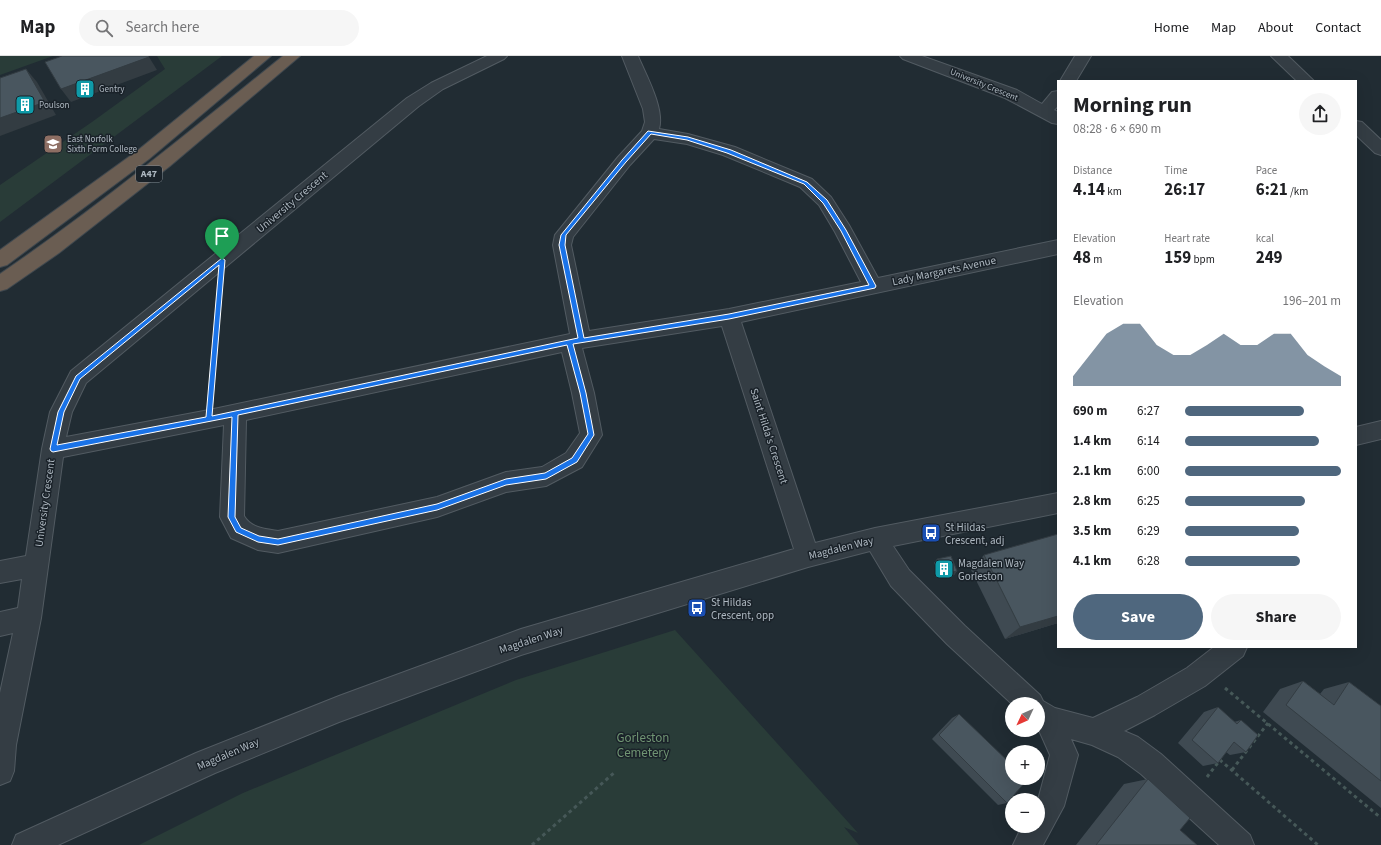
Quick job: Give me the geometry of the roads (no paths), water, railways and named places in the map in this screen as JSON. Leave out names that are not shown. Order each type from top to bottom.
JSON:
[{"type":"highway","name":"A47","points":[[0,260],[143,155],[264,56]]},
{"type":"highway","name":"A47","points":[[0,284],[52,248],[164,162],[292,56]]},
{"type":"street","name":"University Crescent","points":[[0,771],[2,745],[29,618],[53,449],[61,412],[78,378],[413,102],[437,86],[499,56]]},
{"type":"street","points":[[235,413],[232,517],[239,530],[258,539],[278,542],[437,507],[506,482],[546,476],[574,460],[591,435],[575,341],[562,245],[564,235],[624,161],[650,133],[653,122],[651,109],[630,56]]},
{"type":"street","name":"University Crescent","points":[[908,56],[1011,94],[1044,110],[1057,118]]},
{"type":"street","points":[[1069,80],[1083,56]]},
{"type":"street","points":[[1279,56],[1305,80]]},
{"type":"street","points":[[1044,110],[1057,97]]},
{"type":"street","points":[[1357,127],[1381,149]]},
{"type":"street","points":[[650,133],[688,139],[729,151],[806,183],[825,202],[843,230],[873,286]]},
{"type":"street","name":"Lady Margarets Avenue","points":[[53,449],[209,419],[575,341],[729,316],[1057,247]]},
{"type":"street","name":"Saint Hilda's Crescent","points":[[729,316],[808,556]]},
{"type":"street","points":[[1357,418],[1369,433]]},
{"type":"street","name":"Magdalen Way","points":[[26,845],[206,763],[368,698],[521,642],[808,556],[875,539],[1057,503]]},
{"type":"street","points":[[875,539],[900,578],[956,636],[1024,697]]},
{"type":"street","points":[[0,572],[36,564]]},
{"type":"street","points":[[0,624],[29,618]]},
{"type":"street","points":[[1094,732],[1146,706],[1204,671],[1233,648]]},
{"type":"street","points":[[1045,713],[1128,747],[1151,764],[1240,845]]},
{"type":"street","points":[[1027,845],[1050,806],[1064,755],[1045,722]]},
{"type":"place","name":"Gentry","points":[[85,89]]},
{"type":"place","name":"Poulson","points":[[25,105]]},
{"type":"place","name":"East Norfolk Sixth Form College","points":[[53,144]]},
{"type":"place","name":"St Hildas Crescent, adj","points":[[931,533]]},
{"type":"place","name":"Magdalen Way Gorleston","points":[[944,569]]},
{"type":"place","name":"St Hildas Crescent, opp","points":[[697,608]]},
{"type":"park label","name":"Gorleston Cemetery","points":[[643,746]]}]
